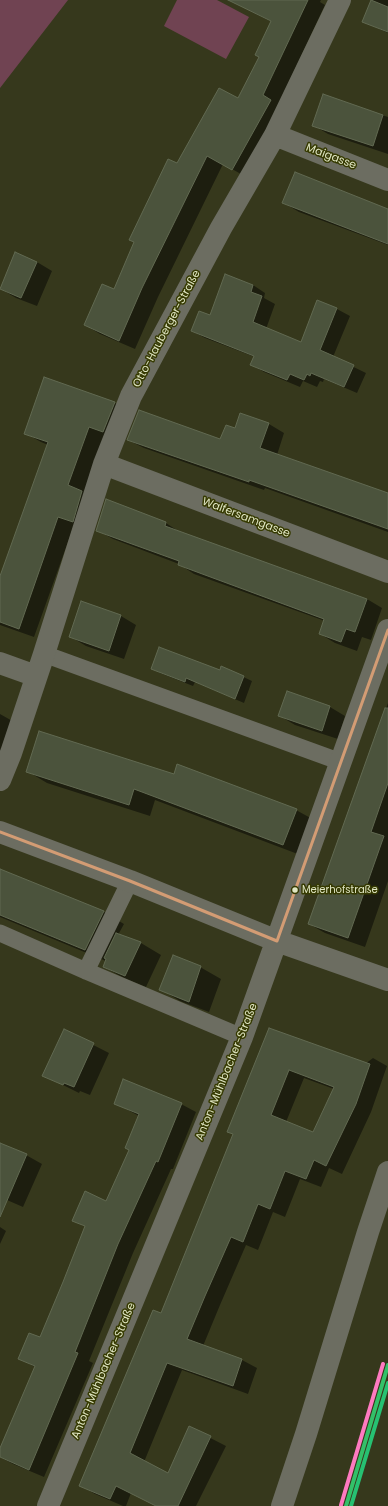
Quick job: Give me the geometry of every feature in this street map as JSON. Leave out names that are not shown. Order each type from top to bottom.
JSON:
[{"type":"street","name":"Otto-Hauberger-Straße","points":[[0,780],[11,753],[44,654],[104,464],[131,396],[221,228],[275,135],[340,0]]},
{"type":"street","name":"Maigasse","points":[[275,135],[388,180]]},
{"type":"street","name":"Walfersamgasse","points":[[104,464],[388,572]]},
{"type":"street","name":"Anton-Mühlbacher-Straße","points":[[48,1506],[242,1037],[388,630]]},
{"type":"street","points":[[0,663],[36,676]]},
{"type":"street","points":[[0,832],[130,881],[277,941],[388,980]]},
{"type":"street","points":[[282,1506],[388,1172]]},
{"type":"lane","points":[[44,654],[341,762]]},
{"type":"lane","points":[[86,971],[130,881]]},
{"type":"lane","points":[[0,932],[86,971],[242,1037]]},
{"type":"shaded area","points":[[0,0],[68,0],[0,88]]},
{"type":"shaded area","points":[[177,0],[217,0],[249,17],[226,59],[164,26]]},
{"type":"building","points":[[228,0],[308,0],[263,95],[271,100],[232,170],[207,156],[142,288],[119,341],[84,325],[102,284],[114,289],[134,242],[129,240],[168,159],[177,163],[219,88],[238,98],[259,57],[255,55],[271,21]]},
{"type":"building","points":[[371,0],[388,7],[388,32],[362,22]]},
{"type":"building","points":[[323,94],[383,115],[373,146],[312,126]]},
{"type":"building","points":[[295,172],[388,209],[388,244],[282,203]]},
{"type":"building","points":[[15,252],[37,262],[21,298],[0,289]]},
{"type":"building","points":[[225,274],[253,285],[251,292],[262,296],[253,322],[301,342],[317,300],[337,308],[320,350],[354,365],[344,387],[311,373],[310,376],[307,374],[304,380],[290,374],[287,380],[250,365],[254,356],[191,331],[199,311],[210,315]]},
{"type":"building","points":[[44,377],[115,402],[103,432],[89,427],[68,485],[82,491],[73,522],[58,517],[19,629],[0,622],[0,576],[48,442],[24,434]]},
{"type":"building","points":[[139,410],[220,439],[226,425],[235,428],[240,413],[269,423],[260,448],[388,493],[388,529],[249,480],[249,482],[127,440]]},
{"type":"building","points":[[106,499],[166,522],[165,526],[367,599],[355,632],[346,629],[341,642],[319,634],[324,619],[178,565],[179,561],[96,531]]},
{"type":"building","points":[[81,601],[121,615],[109,651],[69,637]]},
{"type":"building","points":[[159,647],[220,670],[221,666],[244,676],[235,699],[186,678],[185,682],[151,669]]},
{"type":"building","points":[[287,691],[330,706],[322,731],[278,716]]},
{"type":"building","points":[[385,708],[388,708],[388,783],[371,832],[384,836],[348,938],[308,924]]},
{"type":"building","points":[[39,731],[174,774],[177,764],[297,809],[283,845],[134,789],[129,805],[26,772]]},
{"type":"building","points":[[0,869],[104,911],[85,950],[0,915]]},
{"type":"building","points":[[116,933],[141,942],[125,976],[103,967],[106,959],[104,958]]},
{"type":"building","points":[[173,955],[201,966],[189,1002],[159,990]]},
{"type":"building","points":[[269,1028],[370,1064],[356,1104],[326,1166],[314,1160],[306,1179],[285,1171],[270,1209],[258,1204],[243,1242],[231,1237],[205,1296],[187,1339],[242,1359],[233,1386],[167,1363],[130,1453],[168,1473],[189,1426],[211,1436],[178,1506],[156,1506],[116,1486],[110,1499],[79,1486],[153,1310],[161,1313],[233,1134],[227,1132]],"holes":[[[289,1070],[334,1087],[313,1132],[271,1115]]]},
{"type":"building","points":[[64,1029],[94,1043],[74,1087],[64,1083],[63,1085],[42,1076]]},
{"type":"building","points":[[123,1079],[182,1103],[158,1162],[156,1161],[118,1244],[75,1352],[78,1353],[29,1470],[0,1457],[0,1448],[35,1366],[18,1359],[29,1333],[40,1337],[63,1282],[85,1226],[72,1221],[85,1191],[106,1201],[129,1150],[125,1148],[139,1114],[114,1104]]},
{"type":"building","points":[[0,1143],[27,1154],[0,1217]]},
{"type":"transit line","points":[[277,941],[388,630]]},
{"type":"transit line","points":[[0,832],[130,881],[277,941]]},
{"type":"transit line","points":[[341,1505],[383,1364]]},
{"type":"transit line","points":[[346,1506],[388,1365]]},
{"type":"transit line","points":[[351,1506],[388,1383]]},
{"type":"place","name":"Meierhofstraße","points":[[295,890]]}]
